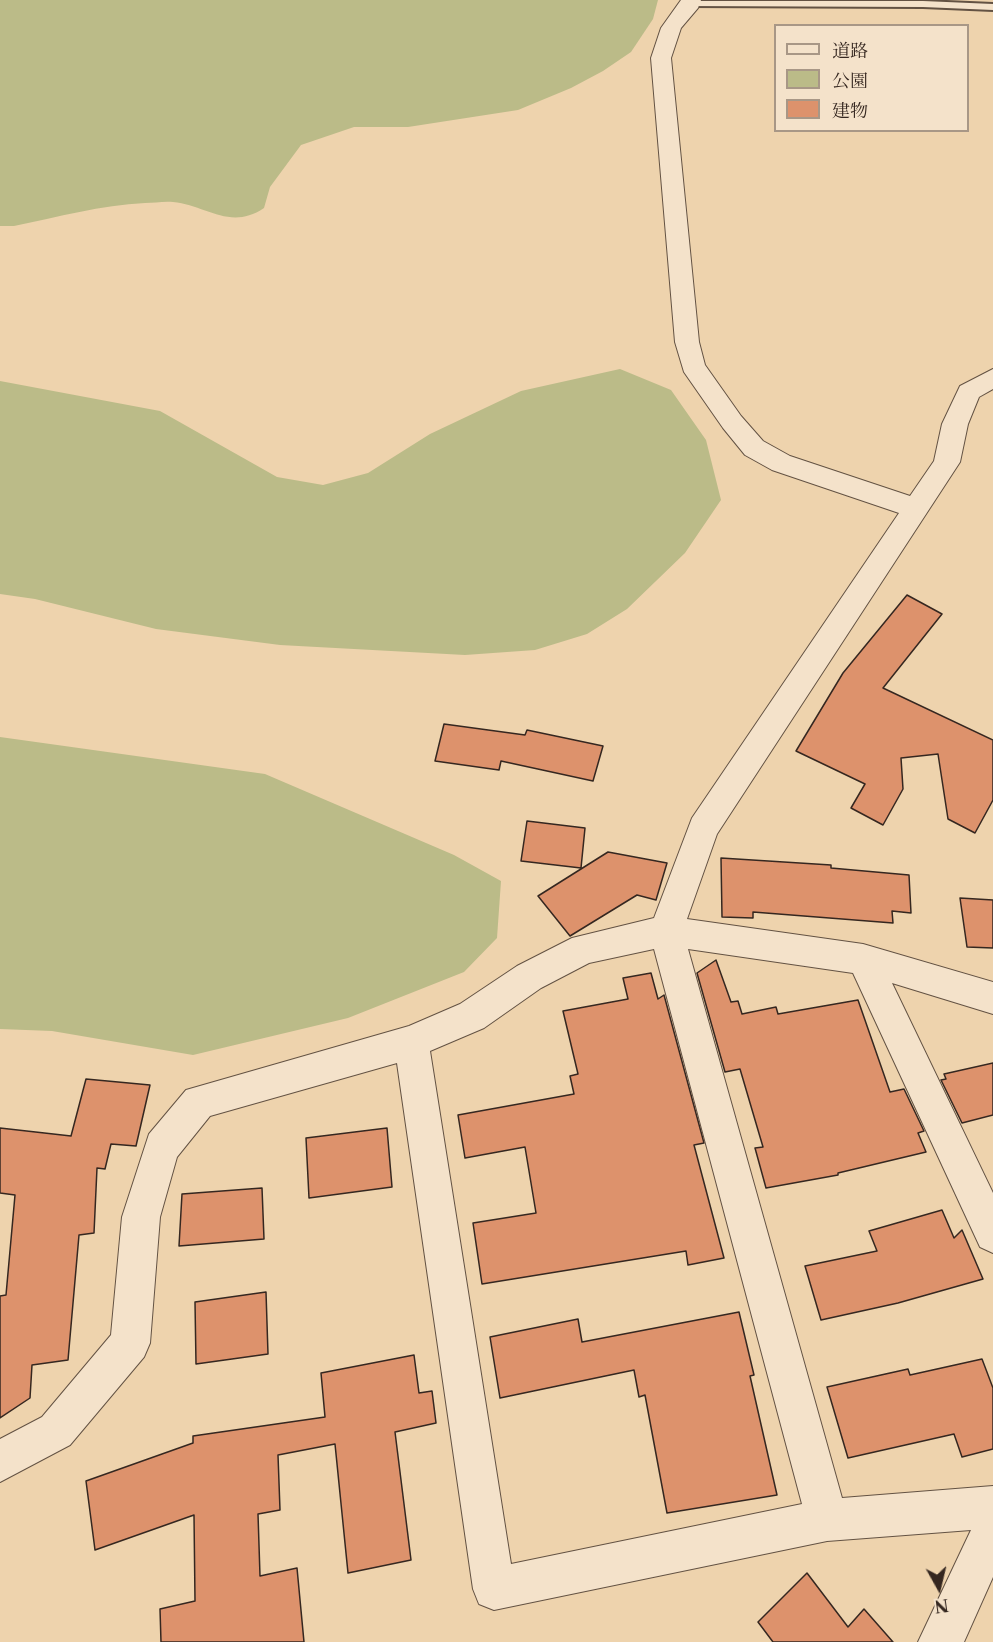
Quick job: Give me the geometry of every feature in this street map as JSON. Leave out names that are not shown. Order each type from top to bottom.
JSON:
[{"type":"street","points":[[691,2],[677,16],[666,39],[662,58],[687,342],[693,366],[732,423],[754,448],[781,463],[915,508]]},
{"type":"street","points":[[828,1520],[666,931],[703,828],[947,462],[956,424],[969,392],[993,378]]},
{"type":"street","points":[[0,1461],[56,1431],[130,1343],[141,1217],[162,1147],[199,1102],[411,1042],[472,1016],[529,977],[584,950],[666,931],[863,959],[993,998]]},
{"type":"street","points":[[863,959],[993,1234]]},
{"type":"street","points":[[411,1042],[494,1589],[828,1520],[993,1507]]},
{"type":"street","points":[[950,1638],[993,1528]]},
{"type":"lane","points":[[691,2],[923,4],[993,7]]},
{"type":"green space","points":[[0,0],[658,0],[653,19],[631,52],[603,71],[571,88],[518,110],[408,127],[354,127],[301,145],[270,187],[264,208],[252,214],[229,217],[185,204],[163,202],[112,206],[14,226],[0,226]]},
{"type":"green space","points":[[620,369],[671,390],[706,440],[721,500],[685,553],[627,609],[587,634],[535,650],[465,655],[280,645],[156,629],[35,599],[0,594],[0,381],[160,411],[277,477],[323,485],[368,473],[430,434],[521,391]]},
{"type":"green space","points":[[0,737],[265,774],[454,855],[501,881],[497,938],[464,972],[348,1018],[193,1055],[52,1031],[0,1029]]},
{"type":"building","points":[[907,595],[942,614],[883,688],[993,740],[993,800],[975,833],[948,819],[938,754],[901,758],[903,789],[883,825],[851,808],[865,784],[796,751],[843,673]]},
{"type":"building","points":[[444,724],[525,735],[527,730],[603,746],[593,781],[501,761],[499,770],[435,761]]},
{"type":"building","points":[[527,821],[585,828],[581,868],[521,861]]},
{"type":"building","points":[[608,852],[667,863],[656,900],[637,895],[570,936],[538,896]]},
{"type":"building","points":[[721,858],[831,865],[831,868],[909,875],[911,913],[892,911],[893,923],[753,912],[753,918],[722,917]]},
{"type":"building","points":[[960,898],[993,900],[993,948],[967,947]]},
{"type":"building","points":[[716,960],[731,1002],[738,1001],[742,1014],[776,1007],[778,1014],[858,1000],[890,1092],[904,1089],[924,1131],[918,1133],[926,1152],[838,1173],[838,1175],[766,1188],[755,1148],[763,1147],[740,1069],[725,1072],[697,973]]},
{"type":"building","points":[[651,973],[658,999],[664,995],[704,1143],[694,1145],[724,1258],[688,1265],[686,1251],[482,1284],[473,1223],[536,1213],[525,1147],[465,1158],[458,1115],[574,1094],[570,1076],[578,1074],[563,1011],[628,999],[623,978]]},
{"type":"building","points":[[993,1063],[993,1115],[962,1123],[941,1080],[946,1079],[944,1074]]},
{"type":"building","points":[[86,1079],[150,1085],[136,1146],[111,1144],[105,1169],[97,1168],[94,1233],[79,1235],[68,1360],[32,1365],[30,1398],[0,1418],[0,1296],[6,1295],[15,1195],[0,1193],[0,1128],[71,1136]]},
{"type":"building","points":[[387,1128],[392,1187],[309,1198],[306,1138]]},
{"type":"building","points":[[262,1188],[264,1239],[179,1246],[182,1194]]},
{"type":"building","points":[[942,1210],[954,1238],[962,1230],[983,1279],[898,1303],[821,1320],[805,1266],[877,1251],[869,1231]]},
{"type":"building","points":[[266,1292],[268,1354],[196,1364],[195,1302]]},
{"type":"building","points":[[739,1312],[754,1375],[750,1376],[777,1495],[667,1513],[645,1395],[639,1397],[634,1370],[500,1398],[490,1337],[578,1319],[582,1342]]},
{"type":"building","points":[[414,1355],[419,1393],[432,1391],[436,1423],[395,1432],[411,1560],[348,1573],[335,1444],[278,1455],[280,1510],[258,1514],[260,1576],[297,1568],[304,1642],[161,1642],[160,1609],[195,1601],[194,1515],[95,1550],[86,1481],[193,1443],[193,1436],[325,1417],[321,1373]]},
{"type":"building","points":[[982,1359],[993,1388],[993,1449],[962,1457],[954,1434],[848,1458],[827,1387],[908,1369],[910,1375]]},
{"type":"building","points":[[807,1573],[848,1627],[864,1609],[893,1642],[773,1642],[758,1622]]}]
